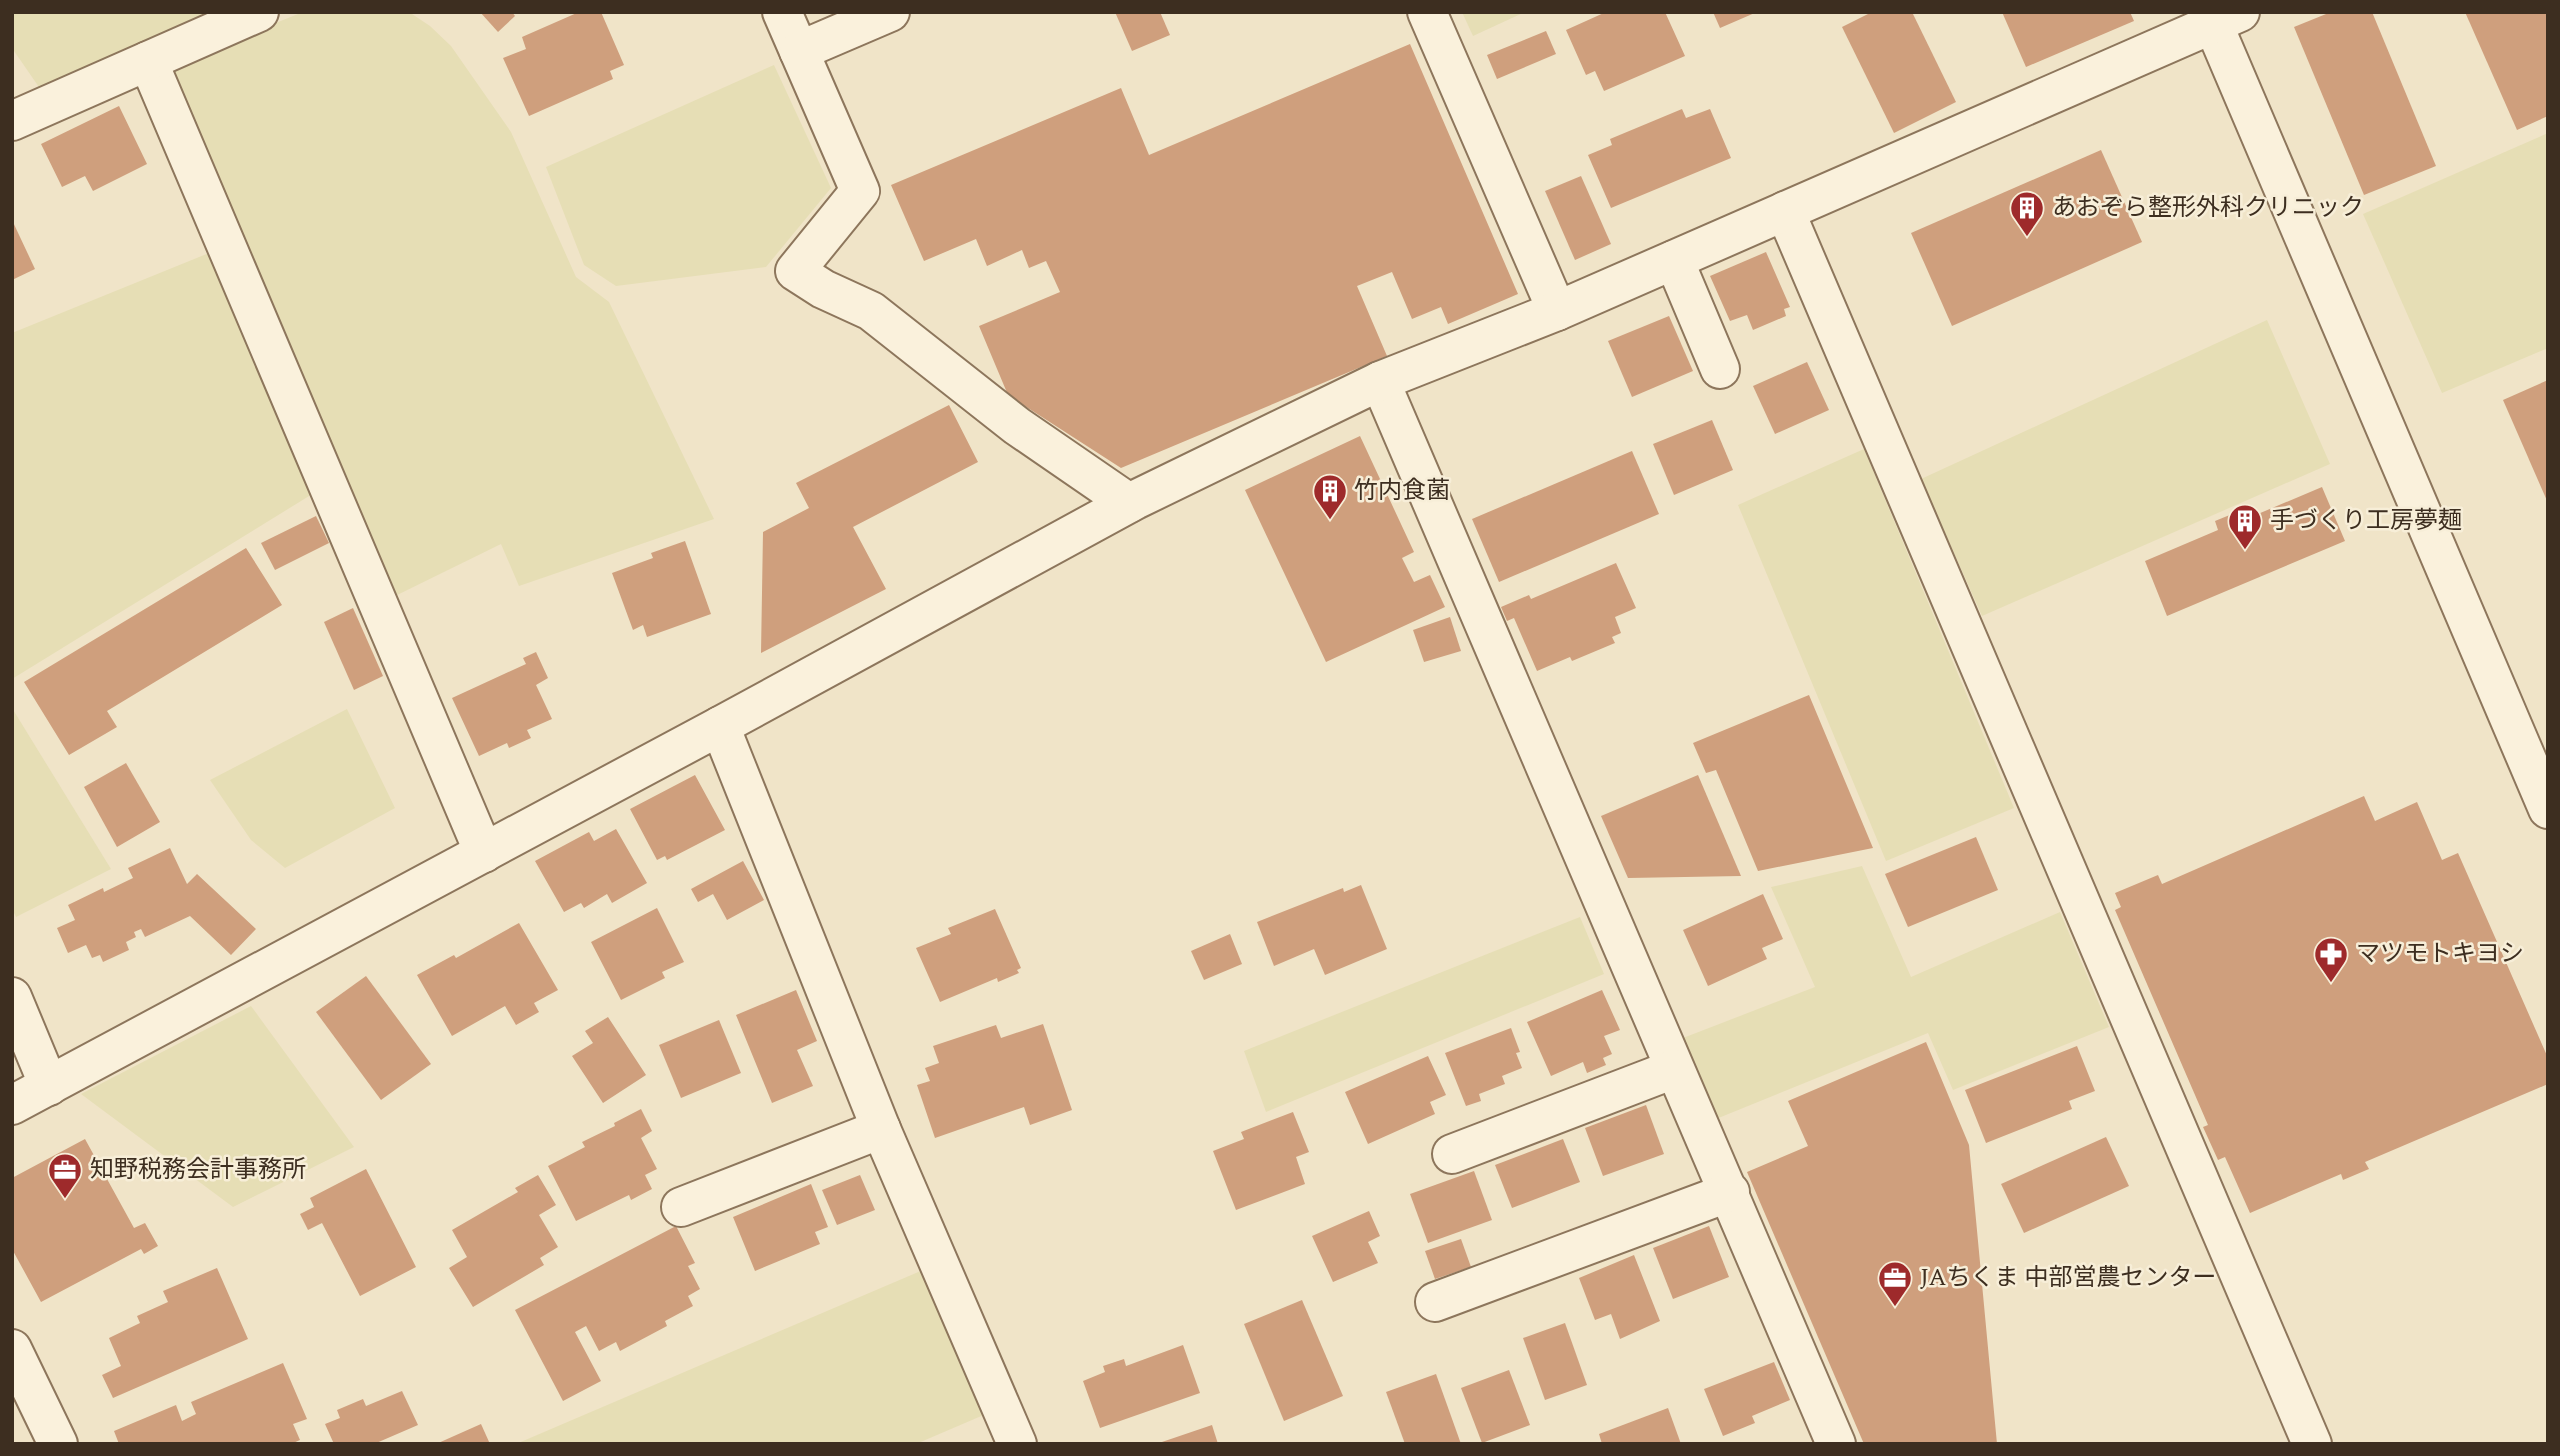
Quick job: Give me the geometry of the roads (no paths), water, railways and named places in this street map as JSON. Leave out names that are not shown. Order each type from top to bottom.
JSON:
[{"type":"street","points":[[12,121],[259,12]]},
{"type":"street","points":[[782,12],[860,191],[795,271],[823,289],[871,311],[1017,426],[1129,503]]},
{"type":"street","points":[[799,51],[890,12]]},
{"type":"street","points":[[1427,12],[1557,311]]},
{"type":"street","points":[[12,1105],[720,726],[1129,503],[1380,381],[1557,311],[2220,16],[2548,809]]},
{"type":"street","points":[[148,61],[484,853]]},
{"type":"street","points":[[1785,211],[2312,1444]]},
{"type":"street","points":[[1674,260],[1720,369]]},
{"type":"street","points":[[1380,381],[1836,1444]]},
{"type":"street","points":[[720,726],[881,1129],[1017,1444]]},
{"type":"street","points":[[12,997],[49,1086]]},
{"type":"street","points":[[1452,1154],[1674,1069]]},
{"type":"street","points":[[681,1207],[881,1129]]},
{"type":"street","points":[[1435,1302],[1730,1192]]},
{"type":"street","points":[[12,1349],[58,1444]]},
{"type":"place","name":"あおぞら整形外科クリニック","points":[[2027,238]]},
{"type":"place","name":"竹内食菌","points":[[1330,521]]},
{"type":"place","name":"手づくり工房夢麺","points":[[2245,551]]},
{"type":"place","name":"マツモトキヨシ","points":[[2331,984]]},
{"type":"place","name":"知野税務会計事務所","points":[[65,1200]]},
{"type":"place","name":"JAちくま 中部営農センター","points":[[1895,1308]]}]
